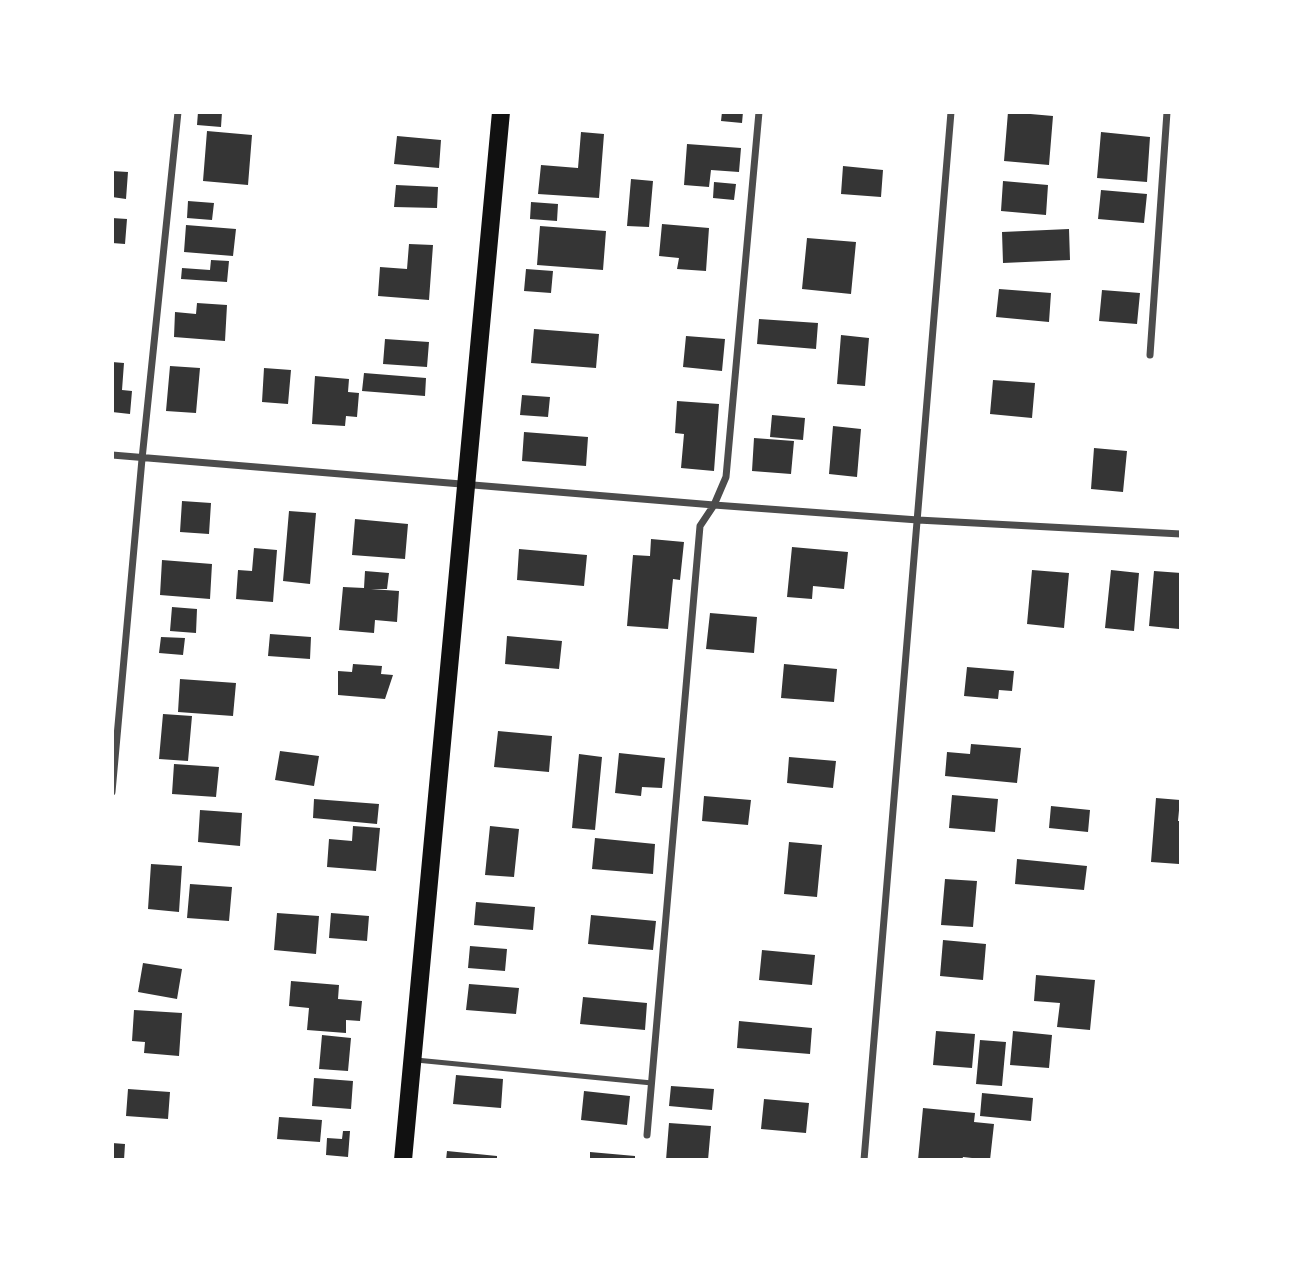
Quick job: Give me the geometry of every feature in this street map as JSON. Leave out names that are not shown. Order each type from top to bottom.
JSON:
[{"type":"main road","points":[[403,1160],[501,112]]},
{"type":"street","points":[[112,792],[142,458],[178,112]]},
{"type":"street","points":[[646,1135],[700,526],[714,505],[726,477],[760,112]]},
{"type":"street","points":[[864,1160],[951,112]]},
{"type":"street","points":[[1150,355],[1167,112]]},
{"type":"street","points":[[112,455],[714,505],[918,520],[1181,534]]},
{"type":"lane","points":[[413,1059],[652,1083]]},
{"type":"building","points":[[198,112],[222,112],[221,127],[197,125]]},
{"type":"building","points":[[722,112],[743,112],[742,123],[721,121]]},
{"type":"building","points":[[1008,112],[1053,116],[1049,165],[1004,161]]},
{"type":"building","points":[[207,131],[252,135],[248,185],[203,181]]},
{"type":"building","points":[[581,132],[604,134],[599,198],[538,194],[541,165],[578,168]]},
{"type":"building","points":[[1101,132],[1150,137],[1147,182],[1097,178]]},
{"type":"building","points":[[397,136],[441,140],[439,168],[394,164]]},
{"type":"building","points":[[687,144],[741,148],[739,172],[711,170],[709,187],[684,185]]},
{"type":"building","points":[[843,166],[883,170],[881,197],[841,194]]},
{"type":"building","points":[[112,171],[128,172],[126,199],[112,197]]},
{"type":"building","points":[[631,179],[653,181],[649,227],[627,226]]},
{"type":"building","points":[[1003,181],[1048,185],[1046,215],[1001,211]]},
{"type":"building","points":[[714,182],[736,184],[734,200],[713,198]]},
{"type":"building","points":[[396,185],[438,187],[437,208],[394,207]]},
{"type":"building","points":[[1101,190],[1147,194],[1144,223],[1098,219]]},
{"type":"building","points":[[188,201],[214,203],[212,220],[187,218]]},
{"type":"building","points":[[531,202],[558,204],[557,221],[530,219]]},
{"type":"building","points":[[112,218],[127,219],[125,244],[112,243]]},
{"type":"building","points":[[662,224],[709,228],[706,271],[677,269],[679,258],[659,256]]},
{"type":"building","points":[[186,225],[236,229],[233,256],[184,252]]},
{"type":"building","points":[[540,226],[606,231],[603,270],[537,265]]},
{"type":"building","points":[[1069,229],[1070,260],[1003,263],[1002,232]]},
{"type":"building","points":[[807,238],[856,242],[851,294],[802,289]]},
{"type":"building","points":[[409,244],[433,245],[429,300],[378,296],[380,267],[407,269]]},
{"type":"building","points":[[211,260],[229,261],[227,282],[181,279],[182,268],[210,270]]},
{"type":"building","points":[[526,269],[553,271],[551,293],[524,291]]},
{"type":"building","points":[[999,289],[1051,293],[1049,322],[996,317]]},
{"type":"building","points":[[1102,290],[1140,293],[1137,324],[1099,321]]},
{"type":"building","points":[[197,303],[227,305],[225,341],[174,337],[175,312],[196,314]]},
{"type":"building","points":[[759,319],[818,323],[816,349],[757,344]]},
{"type":"building","points":[[534,329],[599,334],[596,368],[531,363]]},
{"type":"building","points":[[841,335],[869,338],[865,386],[837,384]]},
{"type":"building","points":[[686,336],[725,339],[722,371],[683,367]]},
{"type":"building","points":[[385,339],[429,342],[427,367],[383,364]]},
{"type":"building","points":[[112,362],[124,363],[122,390],[132,391],[130,414],[112,412]]},
{"type":"building","points":[[170,366],[200,368],[196,413],[166,411]]},
{"type":"building","points":[[264,368],[291,370],[288,404],[262,402]]},
{"type":"building","points":[[364,373],[426,378],[425,396],[362,391]]},
{"type":"building","points":[[315,376],[349,379],[348,392],[359,393],[357,417],[346,416],[345,426],[312,424]]},
{"type":"building","points":[[993,380],[1035,383],[1032,418],[990,414]]},
{"type":"building","points":[[522,395],[550,397],[548,417],[520,415]]},
{"type":"building","points":[[677,401],[719,404],[714,471],[681,468],[684,434],[675,433]]},
{"type":"building","points":[[772,415],[805,418],[803,440],[770,437]]},
{"type":"building","points":[[833,426],[861,429],[857,477],[829,474]]},
{"type":"building","points":[[524,432],[588,437],[586,466],[522,461]]},
{"type":"building","points":[[754,438],[794,441],[791,474],[752,471]]},
{"type":"building","points":[[1094,448],[1127,451],[1123,492],[1091,489]]},
{"type":"building","points":[[182,501],[211,503],[209,534],[180,532]]},
{"type":"building","points":[[289,511],[316,513],[310,584],[283,581]]},
{"type":"building","points":[[355,519],[408,524],[405,559],[352,555]]},
{"type":"building","points":[[651,539],[684,542],[680,580],[673,579],[668,629],[627,626],[633,555],[650,556]]},
{"type":"building","points":[[792,547],[848,552],[844,589],[813,586],[812,599],[787,597]]},
{"type":"building","points":[[254,548],[277,550],[273,602],[236,599],[238,570],[252,571]]},
{"type":"building","points":[[519,549],[587,555],[584,586],[517,580]]},
{"type":"building","points":[[162,560],[212,564],[210,599],[160,595]]},
{"type":"building","points":[[1032,570],[1069,573],[1064,628],[1027,624]]},
{"type":"building","points":[[1111,570],[1139,573],[1134,631],[1105,628]]},
{"type":"building","points":[[365,571],[389,573],[387,589],[371,589],[399,591],[397,622],[375,620],[374,633],[339,630],[343,587],[364,588]]},
{"type":"building","points":[[1154,571],[1181,573],[1179,629],[1149,626]]},
{"type":"building","points":[[172,607],[197,609],[196,633],[170,631]]},
{"type":"building","points":[[710,613],[757,617],[754,653],[706,649]]},
{"type":"building","points":[[270,634],[311,637],[310,659],[268,656]]},
{"type":"building","points":[[507,636],[562,641],[559,669],[505,664]]},
{"type":"building","points":[[161,637],[185,638],[183,655],[159,653]]},
{"type":"building","points":[[353,664],[382,666],[381,674],[393,675],[385,699],[338,695],[338,671],[352,672]]},
{"type":"building","points":[[784,664],[837,669],[834,702],[781,698]]},
{"type":"building","points":[[967,667],[1014,671],[1012,691],[999,690],[998,699],[964,696]]},
{"type":"building","points":[[180,679],[236,683],[233,716],[178,712]]},
{"type":"building","points":[[163,714],[192,716],[188,761],[159,759]]},
{"type":"building","points":[[498,731],[552,736],[549,772],[494,767]]},
{"type":"building","points":[[971,744],[1021,748],[1017,783],[945,776],[947,752],[970,754]]},
{"type":"building","points":[[280,751],[319,756],[314,786],[275,780]]},
{"type":"building","points":[[619,753],[665,758],[662,788],[642,787],[641,796],[615,793]]},
{"type":"building","points":[[579,754],[602,757],[595,830],[572,828]]},
{"type":"building","points":[[789,757],[836,761],[833,788],[787,783]]},
{"type":"building","points":[[174,764],[219,767],[216,797],[172,794]]},
{"type":"building","points":[[952,795],[998,799],[995,832],[949,828]]},
{"type":"building","points":[[704,796],[751,800],[748,825],[702,821]]},
{"type":"building","points":[[1156,798],[1180,800],[1179,864],[1151,862]]},
{"type":"building","points":[[314,799],[379,804],[377,824],[313,818]]},
{"type":"building","points":[[1051,806],[1090,810],[1088,832],[1049,828]]},
{"type":"building","points":[[200,810],[242,813],[240,846],[198,842]]},
{"type":"building","points":[[353,826],[380,828],[376,871],[327,867],[329,839],[352,841]]},
{"type":"building","points":[[490,826],[519,829],[514,877],[485,875]]},
{"type":"building","points":[[595,838],[655,844],[653,874],[592,869]]},
{"type":"building","points":[[789,842],[822,845],[817,897],[784,894]]},
{"type":"building","points":[[1017,859],[1087,866],[1084,890],[1015,884]]},
{"type":"building","points":[[151,864],[182,866],[179,912],[148,909]]},
{"type":"building","points":[[945,879],[977,881],[973,927],[941,925]]},
{"type":"building","points":[[190,884],[232,887],[229,921],[187,918]]},
{"type":"building","points":[[476,902],[535,907],[533,930],[474,925]]},
{"type":"building","points":[[277,913],[319,916],[316,954],[274,950]]},
{"type":"building","points":[[331,913],[369,916],[367,941],[329,938]]},
{"type":"building","points":[[591,915],[656,921],[653,950],[588,944]]},
{"type":"building","points":[[943,940],[986,944],[983,980],[940,976]]},
{"type":"building","points":[[470,946],[507,949],[505,971],[468,968]]},
{"type":"building","points":[[762,950],[815,955],[812,985],[759,980]]},
{"type":"building","points":[[143,963],[182,969],[177,999],[138,992]]},
{"type":"building","points":[[1036,975],[1095,980],[1090,1030],[1057,1027],[1060,1003],[1034,1001]]},
{"type":"building","points":[[291,981],[339,985],[338,999],[362,1001],[360,1021],[346,1020],[346,1033],[307,1030],[309,1008],[289,1006]]},
{"type":"building","points":[[469,984],[519,988],[516,1014],[466,1010]]},
{"type":"building","points":[[583,997],[647,1003],[645,1030],[580,1024]]},
{"type":"building","points":[[134,1010],[182,1013],[179,1056],[144,1053],[145,1042],[132,1041]]},
{"type":"building","points":[[739,1021],[812,1028],[810,1054],[737,1048]]},
{"type":"building","points":[[936,1031],[975,1034],[972,1068],[933,1065]]},
{"type":"building","points":[[1013,1031],[1052,1035],[1049,1068],[1010,1065]]},
{"type":"building","points":[[322,1035],[351,1038],[348,1071],[319,1069]]},
{"type":"building","points":[[980,1040],[1006,1042],[1002,1086],[976,1084]]},
{"type":"building","points":[[456,1075],[503,1079],[501,1108],[453,1104]]},
{"type":"building","points":[[314,1078],[353,1081],[351,1109],[312,1106]]},
{"type":"building","points":[[671,1086],[714,1089],[712,1110],[669,1106]]},
{"type":"building","points":[[128,1089],[170,1092],[168,1119],[126,1116]]},
{"type":"building","points":[[584,1091],[630,1096],[627,1125],[581,1120]]},
{"type":"building","points":[[982,1093],[1033,1098],[1031,1121],[980,1116]]},
{"type":"building","points":[[764,1099],[809,1103],[806,1133],[761,1129]]},
{"type":"building","points":[[923,1108],[975,1113],[974,1122],[994,1124],[990,1160],[963,1157],[962,1160],[918,1160]]},
{"type":"building","points":[[279,1117],[322,1120],[320,1142],[277,1139]]},
{"type":"building","points":[[669,1123],[711,1126],[708,1160],[666,1160]]},
{"type":"building","points":[[343,1131],[350,1131],[348,1157],[326,1155],[327,1138],[342,1139]]},
{"type":"building","points":[[112,1143],[125,1144],[124,1160],[112,1160]]},
{"type":"building","points":[[447,1151],[497,1156],[497,1160],[446,1160]]},
{"type":"building","points":[[590,1152],[635,1156],[635,1160],[590,1160]]}]
